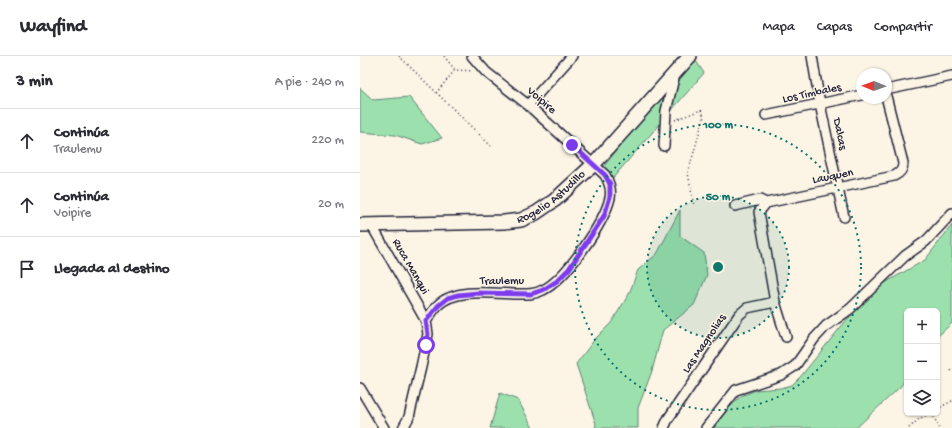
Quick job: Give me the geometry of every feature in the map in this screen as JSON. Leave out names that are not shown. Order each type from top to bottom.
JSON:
[{"type":"street","name":"Voipire","points":[[472,56],[486,72],[528,105],[594,164]]},
{"type":"street","points":[[528,105],[572,56]]},
{"type":"street","name":"Rogelio Astudillo","points":[[366,225],[504,222],[521,220],[536,213],[556,200],[594,164],[690,56]]},
{"type":"street","name":"Dalcas","points":[[812,56],[820,104],[844,217]]},
{"type":"street","points":[[664,146],[666,111],[675,74]]},
{"type":"street","points":[[892,89],[952,76]]},
{"type":"street","name":"Los Timbales","points":[[766,115],[856,96]]},
{"type":"street","name":"Lauquen","points":[[735,206],[760,200],[766,203],[894,176],[902,170],[903,162],[888,104]]},
{"type":"street","name":"Traulemu","points":[[426,321],[438,306],[448,298],[458,295],[478,293],[531,294],[543,290],[557,281],[569,269],[604,216],[610,197],[610,184],[605,175],[594,164]]},
{"type":"street","points":[[766,203],[759,212],[775,302],[786,337]]},
{"type":"street","points":[[706,428],[736,390],[781,375],[795,366],[814,339],[826,326],[850,309],[905,256],[926,241],[952,213]]},
{"type":"street","name":"Ruca Manqui","points":[[366,225],[426,321]]},
{"type":"street","name":"Las Magnolias","points":[[666,424],[739,315],[747,308],[775,302]]},
{"type":"street","points":[[403,428],[409,417],[424,354],[428,334],[426,321]]},
{"type":"street","points":[[360,388],[384,428]]},
{"type":"path","points":[[399,56],[491,146]]},
{"type":"path","points":[[444,56],[455,70],[486,72]]},
{"type":"path","points":[[436,93],[455,70]]},
{"type":"path","points":[[666,123],[701,110],[704,116],[688,173],[694,206]]},
{"type":"path","points":[[940,407],[952,400]]},
{"type":"path","points":[[909,428],[925,416]]},
{"type":"path","points":[[933,416],[939,428]]},
{"type":"green space","points":[[696,61],[704,73],[612,179],[602,169],[645,113]]},
{"type":"green space","points":[[360,88],[373,100],[409,97],[442,138],[422,144],[395,135],[360,132]]},
{"type":"green space","points":[[680,210],[680,236],[704,253],[707,275],[694,305],[663,330],[652,371],[638,408],[638,428],[595,428],[596,424],[576,364],[595,339],[611,323],[629,294],[638,270],[657,254]]},
{"type":"green space","points":[[952,225],[952,323],[940,334],[940,308],[904,308],[904,382],[856,428],[714,428],[726,411],[741,396],[756,390],[781,388],[792,385],[844,323],[876,288],[925,260]]},
{"type":"green space","points":[[500,393],[518,400],[533,428],[490,428]]},
{"type":"route","points":[[426,345],[428,334],[426,321],[438,306],[448,298],[458,295],[478,293],[531,294],[543,290],[557,281],[569,269],[604,216],[610,197],[610,184],[605,175],[572,145]]}]
